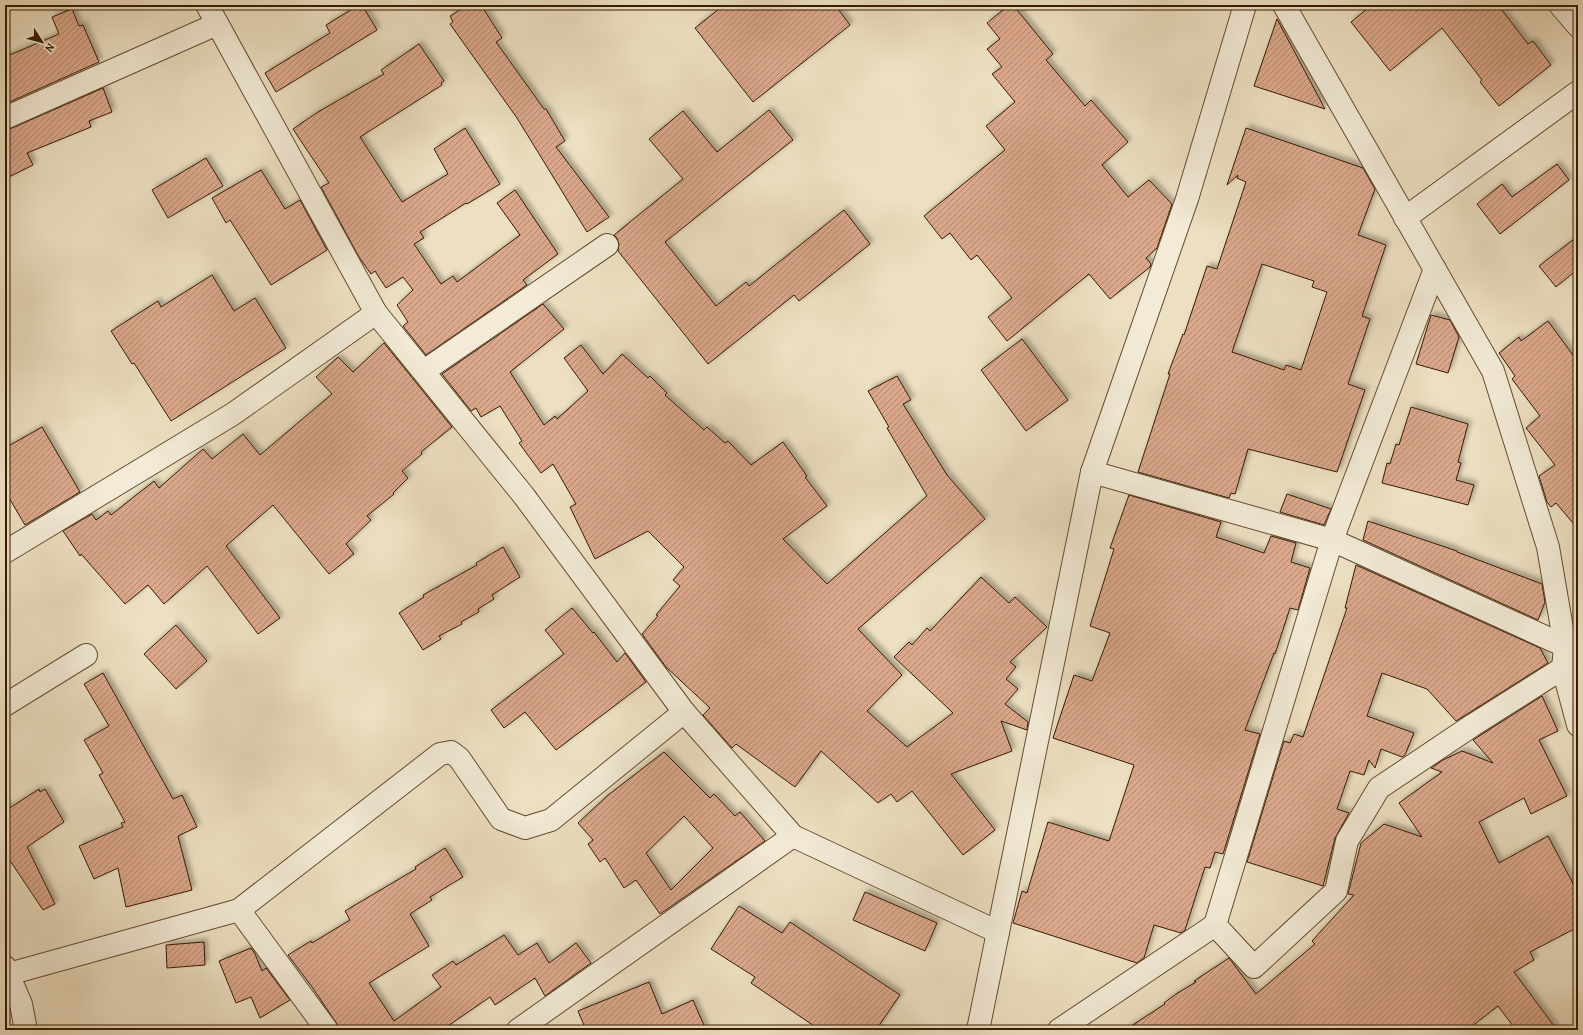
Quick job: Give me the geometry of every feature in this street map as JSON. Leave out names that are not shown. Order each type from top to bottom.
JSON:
[{"type":"street","points":[[206,5],[376,313],[524,496],[684,712],[793,836],[998,932]]},
{"type":"street","points":[[978,1030],[1092,472],[1187,200],[1245,5]]},
{"type":"street","points":[[1284,5],[1493,371],[1548,547],[1569,658],[1578,725]]},
{"type":"street","points":[[1560,5],[1578,26]]},
{"type":"street","points":[[5,118],[217,24]]},
{"type":"street","points":[[1405,218],[1578,92]]},
{"type":"street","points":[[424,371],[607,245]]},
{"type":"street","points":[[1059,1030],[1215,925],[1332,540],[1435,269]]},
{"type":"street","points":[[5,552],[233,414],[376,313]]},
{"type":"street","points":[[1092,472],[1332,540],[1569,658]]},
{"type":"street","points":[[5,705],[86,656]]},
{"type":"street","points":[[1215,925],[1254,967],[1336,891],[1347,841],[1379,788],[1569,658]]},
{"type":"street","points":[[26,1030],[21,1004],[6,972],[239,910],[440,754],[451,752],[460,758],[501,819],[525,828],[551,820],[684,712]]},
{"type":"street","points":[[518,1030],[793,836]]},
{"type":"street","points":[[239,910],[327,1030]]},
{"type":"building","points":[[359,5],[362,5],[377,30],[276,92],[265,73],[330,33],[326,25]]},
{"type":"building","points":[[468,5],[481,5],[502,38],[496,42],[544,109],[546,109],[565,141],[556,147],[609,217],[587,232],[517,118],[450,24],[453,22],[450,16]]},
{"type":"building","points":[[724,5],[835,5],[850,25],[753,102],[695,28]]},
{"type":"building","points":[[1009,5],[1013,5],[1053,54],[1046,60],[1085,106],[1091,100],[1128,142],[1102,165],[1128,197],[1149,180],[1172,204],[1157,248],[1146,258],[1151,264],[1150,267],[1110,299],[1089,274],[1007,341],[988,317],[1012,298],[977,255],[971,260],[950,233],[942,239],[924,216],[1005,150],[986,126],[1015,102],[992,74],[1002,67],[987,49],[1000,39],[987,23]]},
{"type":"building","points":[[1372,5],[1498,5],[1528,44],[1533,41],[1551,65],[1499,106],[1480,82],[1482,80],[1442,28],[1390,71],[1351,22]]},
{"type":"building","points":[[72,9],[79,26],[83,25],[99,62],[5,104],[5,57],[59,34],[52,17]]},
{"type":"building","points":[[1277,19],[1325,109],[1254,86]]},
{"type":"building","points":[[419,44],[444,81],[441,83],[442,85],[360,137],[402,202],[448,174],[434,149],[465,128],[500,184],[467,204],[466,203],[420,232],[424,238],[414,244],[441,284],[453,276],[457,282],[520,235],[497,203],[515,190],[558,254],[523,280],[527,285],[426,355],[403,326],[408,322],[397,305],[413,290],[403,277],[386,288],[375,271],[371,274],[359,257],[321,187],[329,183],[293,129],[318,112],[384,74],[381,70]]},
{"type":"building","points":[[103,88],[112,112],[89,121],[91,127],[27,153],[33,165],[5,179],[5,130]]},
{"type":"building","points":[[769,110],[793,140],[665,242],[716,306],[746,282],[749,286],[844,210],[870,244],[799,301],[794,295],[708,364],[618,251],[619,244],[614,235],[683,179],[649,139],[683,111],[717,152]]},
{"type":"building","points":[[1246,128],[1363,168],[1375,189],[1358,235],[1386,245],[1362,316],[1370,319],[1348,384],[1365,390],[1337,472],[1248,449],[1235,494],[1231,493],[1229,498],[1138,472],[1170,374],[1168,374],[1183,334],[1184,335],[1207,266],[1217,269],[1246,182],[1237,178],[1238,175],[1227,185]],"holes":[[[1262,264],[1314,281],[1312,287],[1327,292],[1301,370],[1286,365],[1284,370],[1232,352]]]},
{"type":"building","points":[[206,158],[223,186],[168,218],[152,190]]},
{"type":"building","points":[[1557,164],[1569,180],[1500,234],[1477,204],[1502,184],[1512,197]]},
{"type":"building","points":[[261,170],[285,209],[300,200],[327,250],[271,285],[230,220],[226,223],[212,198]]},
{"type":"building","points":[[1578,236],[1578,269],[1556,287],[1539,266]]},
{"type":"building","points":[[212,275],[234,311],[255,298],[286,348],[171,421],[134,363],[132,364],[111,331],[158,301],[161,307]]},
{"type":"building","points":[[543,304],[564,329],[510,372],[544,425],[555,416],[557,419],[588,391],[564,358],[581,345],[603,374],[622,354],[648,378],[650,376],[667,393],[665,395],[704,430],[707,427],[725,443],[728,441],[751,465],[783,442],[807,476],[805,477],[827,506],[783,539],[827,584],[927,496],[887,428],[889,427],[868,391],[897,376],[911,400],[903,404],[947,475],[985,519],[858,629],[902,675],[867,711],[907,747],[953,713],[894,657],[909,642],[912,645],[927,628],[930,631],[981,577],[1009,603],[1015,597],[1047,627],[1010,662],[1016,667],[1006,679],[1018,689],[1005,704],[1028,722],[1027,730],[1001,721],[1012,751],[951,774],[995,830],[963,855],[912,791],[897,802],[891,794],[878,803],[821,751],[795,787],[736,744],[732,748],[703,715],[710,708],[666,667],[642,634],[658,616],[656,615],[680,586],[673,580],[684,567],[648,531],[595,559],[570,507],[576,504],[553,464],[541,473],[519,443],[522,441],[500,406],[481,417],[476,408],[471,411],[442,374]]},
{"type":"building","points":[[1431,315],[1450,320],[1459,337],[1448,373],[1416,364]]},
{"type":"building","points":[[1548,321],[1578,362],[1578,529],[1556,503],[1551,507],[1547,502],[1539,476],[1555,465],[1526,428],[1540,416],[1512,379],[1515,376],[1499,353],[1519,337],[1521,341]]},
{"type":"building","points":[[1022,339],[1068,400],[1026,431],[981,370]]},
{"type":"building","points":[[384,343],[452,427],[421,452],[422,454],[402,471],[408,478],[393,493],[394,494],[367,516],[371,520],[346,544],[354,554],[329,574],[273,505],[226,546],[280,618],[258,634],[207,566],[164,604],[148,585],[125,604],[81,554],[80,556],[63,531],[92,514],[96,520],[108,511],[111,515],[154,481],[159,488],[203,449],[212,459],[243,434],[260,455],[332,394],[316,377],[338,357],[353,372]]},
{"type":"building","points":[[1411,407],[1468,424],[1458,462],[1461,463],[1456,480],[1474,485],[1468,505],[1382,483],[1387,463],[1390,464],[1396,444],[1399,445]]},
{"type":"building","points":[[42,427],[80,492],[25,525],[5,491],[5,448]]},
{"type":"building","points":[[1287,494],[1331,509],[1324,525],[1280,512]]},
{"type":"building","points":[[1129,495],[1221,522],[1216,537],[1264,553],[1271,536],[1296,543],[1291,562],[1310,568],[1298,610],[1290,608],[1275,654],[1274,653],[1245,730],[1260,734],[1223,854],[1215,852],[1210,868],[1205,867],[1185,930],[1181,933],[1154,925],[1144,958],[1137,963],[1013,923],[1022,891],[1027,893],[1048,822],[1109,841],[1134,765],[1053,738],[1074,675],[1092,681],[1110,633],[1090,626],[1114,549],[1110,548]]},
{"type":"building","points":[[1368,521],[1457,551],[1542,584],[1545,602],[1538,620],[1363,540]]},
{"type":"building","points":[[503,547],[520,577],[492,595],[494,599],[478,609],[479,612],[461,622],[462,624],[439,636],[441,639],[423,650],[399,613],[424,597],[423,595],[477,565],[476,563]]},
{"type":"building","points":[[1356,565],[1540,648],[1548,663],[1456,721],[1427,689],[1382,673],[1367,716],[1414,733],[1405,755],[1402,757],[1381,749],[1375,768],[1369,760],[1364,775],[1350,771],[1337,809],[1349,813],[1335,838],[1323,886],[1247,862],[1284,741],[1290,743],[1294,734],[1303,737],[1347,608],[1345,608]]},
{"type":"building","points":[[572,608],[593,633],[594,632],[617,662],[625,653],[646,682],[556,750],[525,712],[504,728],[491,710],[564,654],[545,630]]},
{"type":"building","points":[[176,625],[207,661],[176,689],[144,654]]},
{"type":"building","points":[[103,673],[173,799],[182,795],[197,827],[178,836],[192,890],[126,907],[118,868],[94,879],[79,846],[123,827],[121,823],[125,822],[99,775],[103,773],[84,740],[109,726],[84,684]]},
{"type":"building","points":[[1542,696],[1558,731],[1539,740],[1567,796],[1531,814],[1524,798],[1479,822],[1499,863],[1548,836],[1578,893],[1578,927],[1530,952],[1534,960],[1514,972],[1557,1030],[1516,1030],[1498,1006],[1467,1030],[1125,1030],[1165,1004],[1164,1003],[1176,994],[1196,982],[1194,981],[1229,958],[1256,994],[1315,944],[1312,941],[1354,895],[1348,894],[1361,843],[1384,824],[1422,837],[1399,803],[1442,772],[1431,768],[1443,760],[1462,751],[1493,763],[1473,740]]},
{"type":"building","points":[[664,752],[710,798],[714,794],[735,816],[740,812],[765,841],[660,914],[636,880],[624,888],[605,858],[600,862],[588,844],[593,840],[578,823],[607,796]],"holes":[[[684,816],[713,848],[671,890],[646,853]]]},
{"type":"building","points":[[39,789],[40,792],[45,789],[64,822],[27,847],[55,904],[43,910],[9,859],[5,862],[5,802],[8,809]]},
{"type":"building","points":[[445,848],[463,877],[430,897],[432,900],[410,914],[429,946],[369,983],[394,1021],[441,987],[432,975],[453,961],[456,965],[504,935],[518,955],[537,943],[549,963],[576,943],[591,963],[545,996],[535,978],[495,1005],[490,997],[442,1030],[341,1030],[288,955],[311,941],[312,943],[350,920],[345,911],[416,869],[415,867]]},
{"type":"building","points":[[865,892],[937,923],[925,951],[853,920]]},
{"type":"building","points":[[739,906],[782,933],[790,922],[900,995],[876,1030],[820,1030],[751,983],[755,977],[711,949]]},
{"type":"building","points":[[204,942],[205,965],[167,968],[166,945]]},
{"type":"building","points":[[251,948],[262,971],[266,968],[290,1000],[260,1018],[251,997],[236,1003],[219,961]]},
{"type":"building","points":[[649,982],[662,1014],[693,1000],[706,1030],[586,1030],[578,1011]]}]
